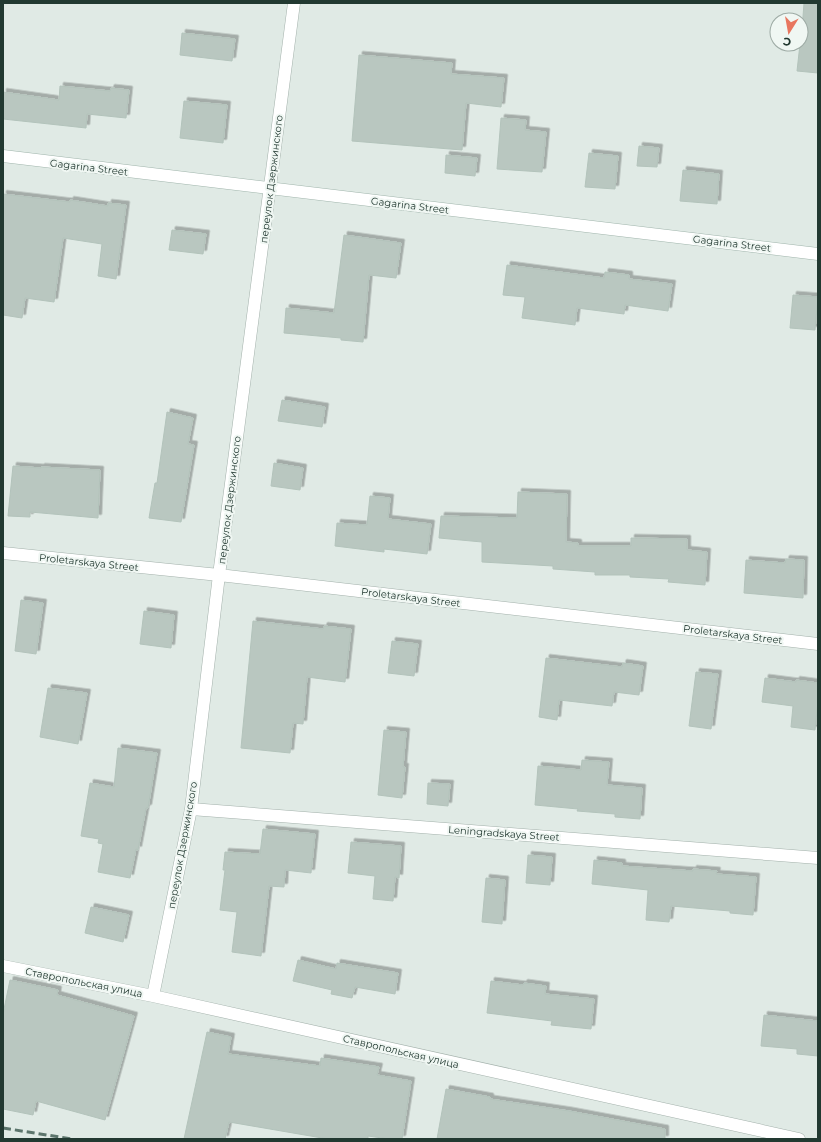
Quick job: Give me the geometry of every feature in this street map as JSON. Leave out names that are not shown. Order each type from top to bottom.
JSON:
[{"type":"street","name":"переулок Дзержинского","points":[[153,996],[191,809],[294,3]]},
{"type":"street","name":"Gagarina Street","points":[[3,156],[818,254]]},
{"type":"street","name":"Proletarskaya Street","points":[[3,553],[220,575],[818,644]]},
{"type":"street","name":"Leningradskaya Street","points":[[191,809],[818,858]]},
{"type":"street","name":"Ставропольская улица","points":[[3,966],[153,996],[798,1139]]},
{"type":"building","points":[[804,3],[818,3],[818,73],[797,71],[799,52],[809,52],[809,12],[803,12]]},
{"type":"building","points":[[182,33],[235,39],[232,61],[180,55]]},
{"type":"building","points":[[359,55],[452,63],[451,74],[504,78],[501,107],[466,103],[462,150],[352,141]]},
{"type":"building","points":[[60,86],[110,91],[111,88],[129,90],[126,118],[87,114],[86,128],[3,119],[3,92],[59,100]]},
{"type":"building","points":[[184,101],[227,105],[223,143],[180,138]]},
{"type":"building","points":[[501,118],[526,120],[525,130],[546,132],[542,172],[497,169]]},
{"type":"building","points":[[639,146],[659,148],[657,167],[637,166]]},
{"type":"building","points":[[589,153],[618,156],[615,189],[585,187]]},
{"type":"building","points":[[446,155],[477,158],[475,176],[445,173]]},
{"type":"building","points":[[683,170],[719,174],[717,204],[680,201]]},
{"type":"building","points":[[3,194],[70,202],[70,200],[108,206],[108,203],[126,205],[116,279],[98,276],[102,244],[63,238],[54,302],[25,298],[22,318],[3,315]]},
{"type":"building","points":[[172,230],[206,234],[203,254],[169,250]]},
{"type":"building","points":[[344,235],[401,243],[396,278],[369,275],[363,342],[341,340],[341,338],[284,333],[286,308],[334,313]]},
{"type":"building","points":[[507,265],[604,278],[605,272],[629,275],[629,279],[672,284],[668,311],[625,305],[624,314],[577,308],[575,325],[522,318],[525,297],[503,295]]},
{"type":"building","points":[[793,295],[818,297],[815,330],[790,328]]},
{"type":"building","points":[[282,400],[325,407],[322,427],[278,421]]},
{"type":"building","points":[[167,412],[193,418],[188,444],[194,445],[181,522],[149,518],[155,483],[157,483]]},
{"type":"building","points":[[274,463],[303,468],[300,490],[271,486]]},
{"type":"building","points":[[13,466],[100,470],[98,518],[30,512],[30,517],[8,516]]},
{"type":"building","points":[[518,492],[567,494],[566,542],[578,543],[578,546],[631,546],[631,538],[687,539],[687,550],[707,552],[705,585],[668,582],[669,579],[630,577],[630,575],[595,575],[595,572],[553,569],[553,566],[482,562],[482,542],[439,538],[441,516],[517,518]]},
{"type":"building","points":[[370,496],[390,498],[388,519],[431,524],[427,554],[384,549],[384,552],[335,546],[337,523],[367,525]]},
{"type":"building","points":[[786,559],[804,560],[803,598],[744,593],[746,560],[785,563]]},
{"type":"building","points":[[21,600],[43,603],[36,654],[15,651]]},
{"type":"building","points":[[144,611],[174,615],[171,648],[140,644]]},
{"type":"building","points":[[253,621],[323,629],[324,626],[351,629],[345,682],[307,677],[303,724],[293,723],[290,753],[241,748]]},
{"type":"building","points":[[392,641],[418,644],[414,676],[388,673]]},
{"type":"building","points":[[546,658],[622,667],[623,663],[643,666],[639,695],[614,692],[612,706],[559,700],[557,720],[539,717]]},
{"type":"building","points":[[696,672],[718,674],[711,729],[689,726]]},
{"type":"building","points":[[765,678],[818,683],[818,702],[815,730],[791,727],[793,706],[762,702]]},
{"type":"building","points":[[48,688],[87,693],[78,744],[40,737]]},
{"type":"building","points":[[384,730],[406,732],[402,798],[378,795]]},
{"type":"building","points":[[118,748],[157,753],[148,808],[146,808],[138,850],[136,849],[130,878],[98,872],[103,844],[98,843],[99,839],[81,836],[90,783],[114,787]]},
{"type":"building","points":[[582,760],[609,762],[607,785],[642,788],[640,819],[615,817],[615,814],[577,811],[578,809],[535,805],[538,766],[581,770]]},
{"type":"building","points":[[428,783],[450,784],[448,806],[427,804]]},
{"type":"building","points":[[263,829],[315,834],[311,873],[285,870],[284,887],[269,886],[261,956],[232,952],[237,912],[220,910],[225,870],[223,870],[225,852],[260,854]]},
{"type":"building","points":[[351,842],[401,846],[399,878],[395,877],[393,901],[373,899],[375,876],[348,873]]},
{"type":"building","points":[[528,855],[552,857],[550,885],[526,883]]},
{"type":"building","points":[[594,860],[622,863],[622,866],[693,871],[693,869],[717,871],[716,874],[756,877],[753,915],[730,913],[730,911],[671,906],[669,922],[646,920],[648,890],[592,884]]},
{"type":"building","points":[[486,878],[505,880],[502,924],[482,922]]},
{"type":"building","points":[[91,907],[129,915],[123,942],[85,933]]},
{"type":"building","points":[[298,960],[336,969],[337,963],[398,973],[395,994],[355,987],[352,998],[331,994],[332,990],[293,981]]},
{"type":"building","points":[[10,980],[58,990],[57,995],[134,1016],[105,1120],[36,1101],[33,1115],[3,1109],[3,1014]]},
{"type":"building","points":[[491,981],[546,986],[545,994],[594,999],[591,1029],[551,1025],[552,1021],[487,1013]]},
{"type":"building","points":[[764,1015],[818,1021],[818,1056],[797,1054],[797,1049],[761,1046]]},
{"type":"building","points":[[207,1032],[231,1037],[228,1054],[320,1066],[321,1058],[379,1067],[377,1075],[411,1081],[402,1139],[368,1136],[368,1139],[328,1139],[229,1122],[225,1139],[184,1139]]},
{"type":"building","points":[[446,1089],[490,1097],[490,1099],[569,1111],[665,1129],[665,1139],[437,1139]]},
{"type":"railway","points":[[3,1128],[72,1139]]}]
